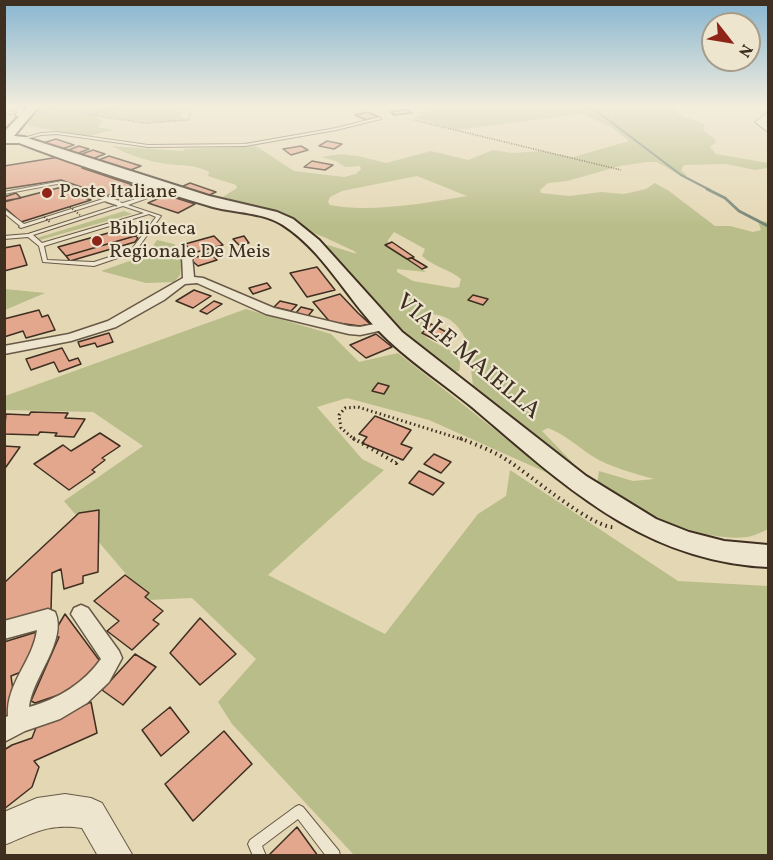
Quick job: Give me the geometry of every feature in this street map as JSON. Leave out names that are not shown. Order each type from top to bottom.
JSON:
[{"type":"main road","name":"VIALE MAIELLA","points":[[39,146],[164,187],[227,206],[258,211],[288,222],[310,241],[384,326],[595,497],[639,523],[708,548],[768,556]]},
{"type":"street","points":[[187,256],[189,280]]},
{"type":"street","points":[[4,350],[71,337],[112,324],[160,298],[181,282],[189,280],[199,280],[270,311],[349,330],[360,331],[384,326]]},
{"type":"street","points":[[12,726],[52,711],[81,693],[106,673],[112,658],[81,614]]},
{"type":"street","points":[[4,630],[48,618],[45,640],[20,693],[12,726]]},
{"type":"street","points":[[4,829],[32,814],[61,808],[91,814],[117,855]]},
{"type":"lane","points":[[158,146],[205,146]]},
{"type":"lane","points":[[4,193],[57,183],[159,216],[133,251],[94,264],[45,261],[41,244],[29,235]]},
{"type":"lane","points":[[4,238],[29,235],[122,204],[164,187]]},
{"type":"lane","points":[[4,210],[22,226],[164,187]]},
{"type":"lane","points":[[41,244],[150,213]]},
{"type":"lane","points":[[260,855],[254,844],[299,811],[334,855]]},
{"type":"path","points":[[522,146],[621,170]]},
{"type":"path","points":[[70,207],[80,215]]},
{"type":"path","points":[[42,215],[51,223]]},
{"type":"path","points":[[400,459],[396,463],[375,454],[341,428],[339,415],[345,408],[358,407],[487,449],[506,459],[578,511],[610,528],[639,523]]},
{"type":"green space","points":[[112,146],[183,151],[184,149],[256,146],[294,171],[344,177],[356,174],[361,169],[360,166],[345,167],[336,161],[321,157],[341,154],[386,163],[431,151],[468,160],[493,150],[512,153],[542,151],[573,157],[611,146],[711,146],[716,154],[768,163],[768,168],[755,170],[726,164],[684,165],[681,170],[687,176],[683,177],[657,162],[647,162],[620,166],[567,181],[548,183],[540,190],[541,193],[569,196],[601,192],[624,194],[646,189],[655,183],[715,226],[730,226],[753,232],[761,230],[758,221],[768,222],[768,529],[750,536],[728,537],[709,535],[669,522],[630,504],[597,484],[599,471],[633,481],[654,479],[599,460],[548,428],[542,431],[572,462],[575,472],[474,394],[470,361],[461,345],[467,341],[453,322],[431,314],[424,321],[421,331],[426,337],[458,357],[459,371],[446,373],[383,322],[322,245],[357,254],[354,251],[232,201],[219,202],[218,200],[237,188],[236,185],[208,176],[209,172],[204,169],[153,161],[131,155]],"holes":[[[417,176],[467,196],[380,208],[346,207],[330,205],[328,202],[330,197],[342,191]],[[394,232],[425,249],[422,256],[461,279],[459,287],[413,281],[397,272],[397,269],[426,272],[388,247],[388,240]]]},
{"type":"green space","points":[[124,211],[132,214],[40,240],[37,238]]},
{"type":"green space","points":[[157,240],[174,244],[183,253],[180,275],[174,282],[146,283],[101,271],[147,255]]},
{"type":"green space","points":[[5,289],[45,293],[5,310]]},
{"type":"green space","points":[[246,309],[331,334],[359,362],[398,353],[552,475],[429,420],[347,398],[317,407],[362,459],[384,470],[268,575],[385,634],[478,514],[506,496],[510,470],[678,581],[768,586],[768,855],[354,855],[232,724],[218,702],[256,659],[192,598],[148,600],[64,501],[143,446],[93,412],[5,410],[5,396]]},
{"type":"building","points":[[53,146],[71,146],[62,149]]},
{"type":"building","points":[[79,146],[89,149],[76,154],[66,151]]},
{"type":"building","points":[[301,146],[308,150],[291,155],[283,149]]},
{"type":"building","points":[[320,146],[339,146],[334,149]]},
{"type":"building","points":[[93,150],[105,154],[92,159],[79,155]]},
{"type":"building","points":[[109,156],[141,166],[128,171],[96,161]]},
{"type":"building","points":[[59,157],[87,166],[82,168],[133,185],[107,196],[61,180],[4,189],[4,166]]},
{"type":"building","points":[[312,161],[333,165],[325,170],[304,167]]},
{"type":"building","points":[[190,183],[216,192],[205,197],[179,188]]},
{"type":"building","points":[[58,188],[91,200],[21,222],[4,207],[4,202]]},
{"type":"building","points":[[16,193],[21,198],[4,201],[4,197]]},
{"type":"building","points":[[166,195],[195,204],[178,213],[148,203]]},
{"type":"building","points":[[134,225],[143,233],[135,236],[126,228]]},
{"type":"building","name":"Biblioteca Regionale De Meis","points":[[126,228],[135,236],[66,256],[58,247]]},
{"type":"building","points":[[135,236],[138,238],[135,242],[70,261],[66,256]]},
{"type":"building","points":[[214,236],[223,245],[193,253],[185,244]]},
{"type":"building","points":[[244,236],[249,243],[239,245],[233,239]]},
{"type":"building","points":[[392,242],[414,257],[407,259],[385,245]]},
{"type":"building","points":[[20,245],[27,265],[4,271],[4,248]]},
{"type":"building","points":[[210,253],[221,255],[214,257],[217,260],[198,266],[190,259]]},
{"type":"building","points":[[412,258],[427,267],[422,269],[407,259]]},
{"type":"building","points":[[317,267],[335,290],[307,297],[290,273]]},
{"type":"building","points":[[267,283],[271,288],[253,294],[249,288]]},
{"type":"building","points":[[194,290],[211,296],[193,308],[176,301]]},
{"type":"building","points":[[340,294],[370,324],[360,326],[330,322],[313,302]]},
{"type":"building","points":[[473,295],[488,299],[483,305],[468,300]]},
{"type":"building","points":[[214,301],[222,304],[207,314],[200,311]]},
{"type":"building","points":[[280,301],[297,305],[291,311],[274,307]]},
{"type":"building","points":[[301,307],[313,310],[308,316],[296,313]]},
{"type":"building","points":[[39,310],[42,317],[48,315],[55,330],[26,338],[23,331],[4,337],[4,319]]},
{"type":"building","points":[[431,324],[454,336],[443,344],[422,333]]},
{"type":"building","points":[[109,333],[113,342],[97,347],[95,343],[80,347],[78,342]]},
{"type":"building","points":[[376,334],[392,347],[366,358],[350,345]]},
{"type":"building","points":[[62,348],[69,361],[78,358],[81,364],[59,372],[54,362],[31,370],[26,359]]},
{"type":"building","points":[[378,383],[389,386],[384,394],[372,391]]},
{"type":"building","points":[[31,412],[68,413],[65,418],[85,419],[74,437],[40,432],[38,435],[4,434],[6,414],[29,415]]},
{"type":"building","points":[[375,416],[411,430],[401,444],[412,448],[403,460],[362,443],[367,437],[359,434]]},
{"type":"building","points":[[100,433],[120,446],[102,458],[105,460],[92,470],[95,472],[69,490],[34,464],[63,445],[71,451]]},
{"type":"building","points":[[4,446],[20,447],[6,467],[4,467]]},
{"type":"building","points":[[434,454],[451,462],[441,473],[424,464]]},
{"type":"building","points":[[419,471],[444,483],[433,495],[409,483]]},
{"type":"building","points":[[99,510],[98,572],[83,576],[83,583],[64,589],[61,569],[52,573],[51,611],[4,623],[4,583],[79,513]]},
{"type":"building","points":[[125,575],[149,593],[145,597],[163,611],[153,620],[159,624],[132,650],[107,631],[119,621],[94,601]]},
{"type":"building","points":[[65,614],[105,668],[85,686],[35,703],[31,701],[59,637],[52,636]]},
{"type":"building","points":[[200,618],[236,654],[200,685],[170,653]]},
{"type":"building","points":[[43,630],[26,670],[11,676],[16,712],[4,717],[4,642]]},
{"type":"building","points":[[135,654],[156,667],[123,705],[102,690]]},
{"type":"building","points":[[91,702],[97,733],[34,761],[39,767],[32,787],[4,809],[4,750],[32,738],[37,725]]},
{"type":"building","points":[[170,707],[189,732],[161,756],[142,730]]},
{"type":"building","points":[[224,731],[252,764],[193,821],[165,784]]},
{"type":"building","points":[[297,827],[318,856],[268,856]]},
{"type":"waterway","points":[[643,146],[681,175],[710,190]]},
{"type":"waterway","points":[[707,189],[725,198],[739,211],[768,226]]},
{"type":"place","name":"Poste Italiane","points":[[47,193]]},
{"type":"place","name":"Biblioteca Regionale De Meis","points":[[97,241]]}]
